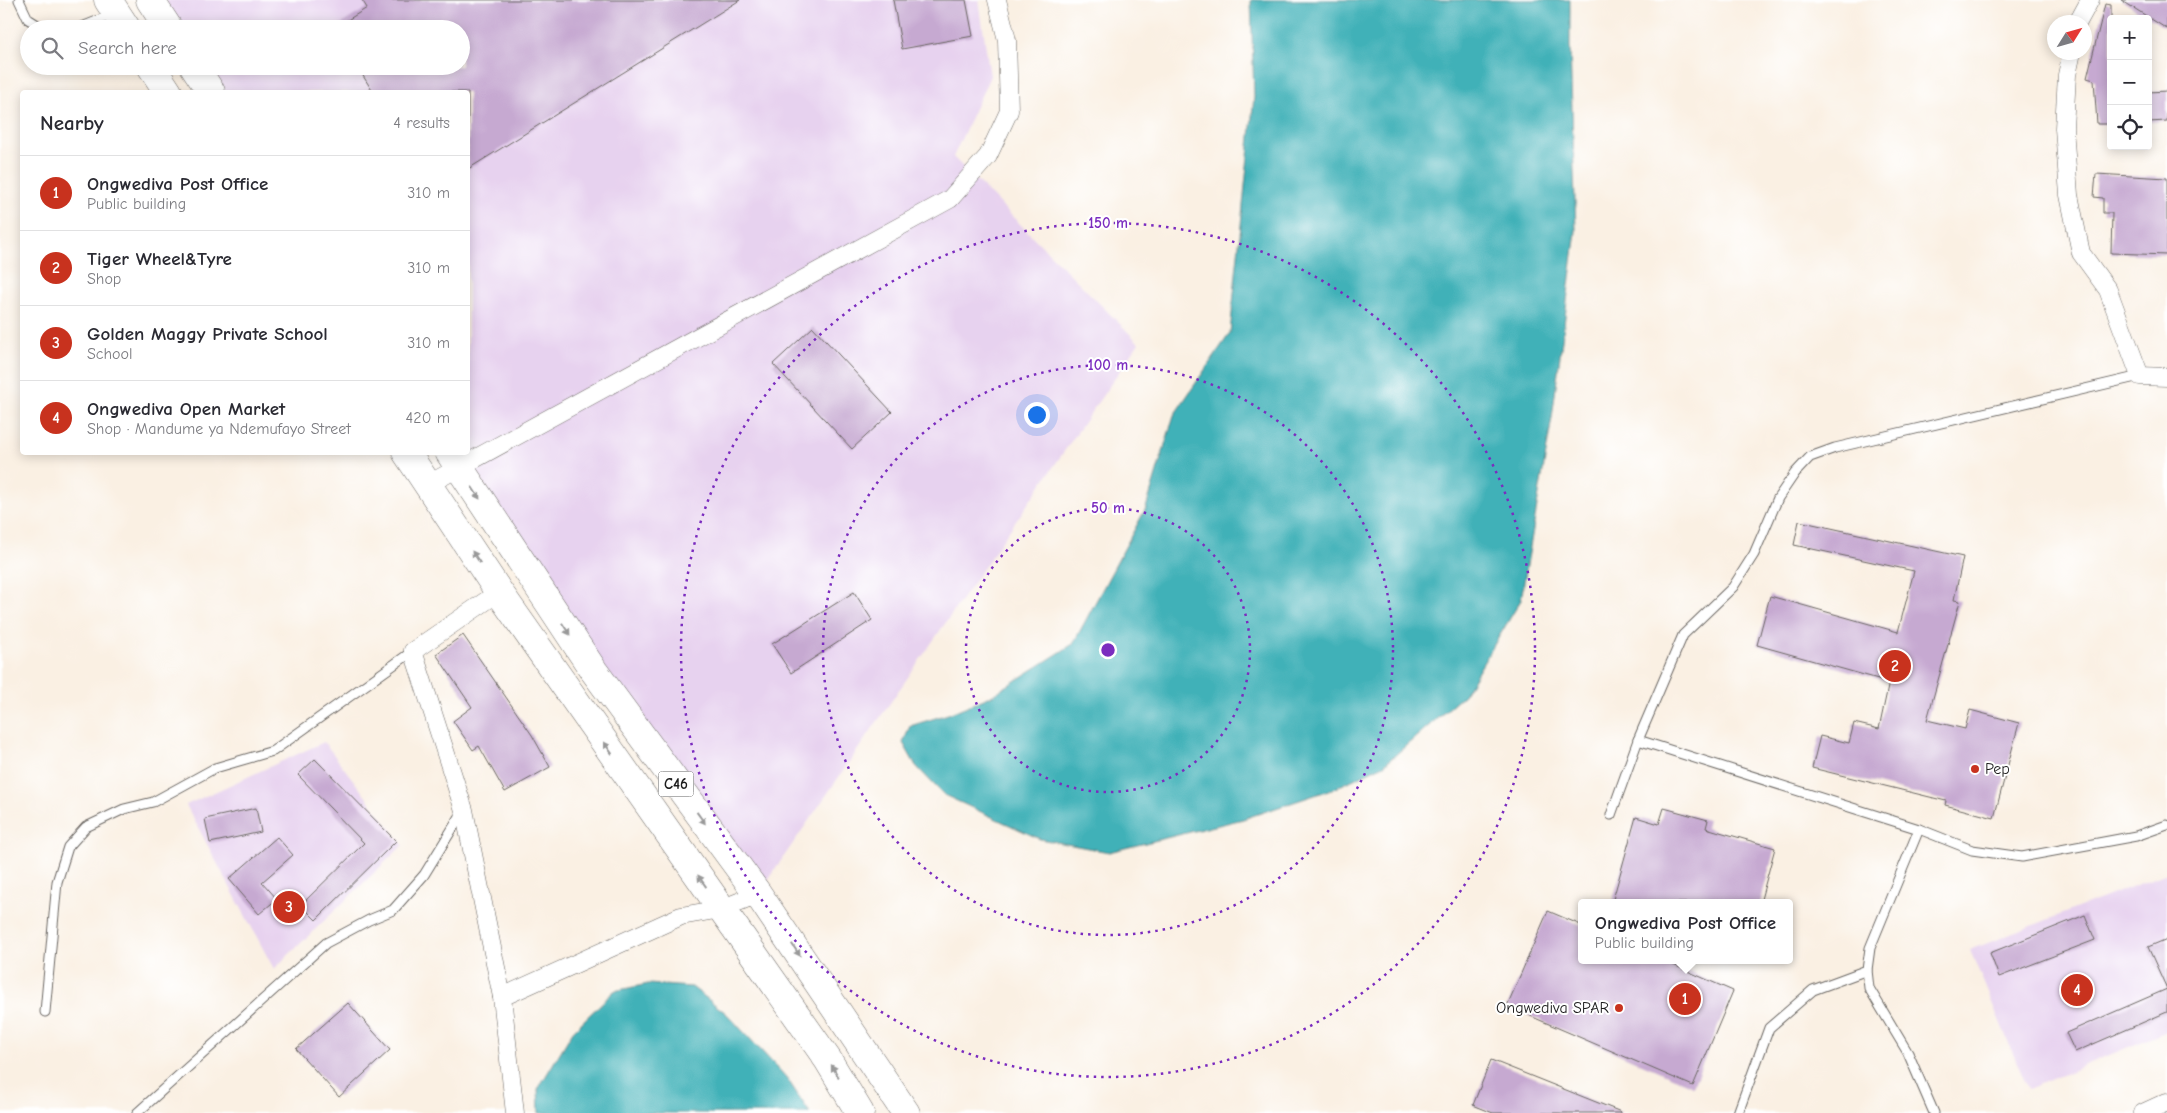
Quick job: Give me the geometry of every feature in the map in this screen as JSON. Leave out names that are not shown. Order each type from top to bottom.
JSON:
[{"type":"main road","points":[[157,75],[167,90]]},
{"type":"main road","points":[[200,75],[210,90]]},
{"type":"main road","name":"C46","points":[[408,455],[499,592],[828,1060],[860,1113]]},
{"type":"main road","name":"C46","points":[[454,460],[594,671],[758,894],[906,1113]]},
{"type":"street","points":[[470,452],[950,199],[988,156],[1009,111],[1008,40],[997,0]]},
{"type":"street","points":[[2082,15],[2090,0]]},
{"type":"street","points":[[2070,60],[2067,75],[2064,128],[2071,205],[2081,253],[2108,290],[2140,376],[2167,377]]},
{"type":"street","points":[[428,485],[454,460]]},
{"type":"street","points":[[499,592],[413,651],[464,810],[502,997],[515,1113]]},
{"type":"street","points":[[502,997],[681,916],[721,909],[758,894]]},
{"type":"street","points":[[2143,1113],[2167,1102]]},
{"type":"lane","points":[[20,0],[30,20]]},
{"type":"lane","points":[[101,20],[117,14]]},
{"type":"lane","points":[[1611,815],[1638,740],[1683,635],[1733,587],[1754,554],[1778,498],[1795,473],[1810,457],[1835,448],[2140,376]]},
{"type":"lane","points":[[45,1012],[57,882],[68,846],[86,827],[124,809],[153,802],[215,768],[273,751],[413,651]]},
{"type":"lane","points":[[1638,740],[1919,829],[1972,850],[2022,857],[2136,836],[2167,825]]},
{"type":"lane","points":[[137,1113],[326,943],[369,920],[393,910],[424,875],[464,810]]},
{"type":"lane","points":[[1919,829],[1870,948],[1867,970],[1869,988],[1908,1053],[1934,1113]]},
{"type":"lane","points":[[1738,1113],[1769,1028],[1813,990],[1867,970]]},
{"type":"shaded area","points":[[149,0],[979,0],[990,76],[953,157],[1139,343],[758,894],[450,455],[470,455],[470,90],[210,90],[199,75],[470,75],[470,20],[162,20]]},
{"type":"shaded area","points":[[324,742],[403,845],[274,969],[186,805]]},
{"type":"shaded area","points":[[2167,873],[2167,1031],[2028,1089],[1970,950]]},
{"type":"water","points":[[1251,0],[1570,0],[1576,231],[1552,418],[1521,600],[1464,695],[1384,765],[1333,789],[1243,819],[1109,852],[1040,839],[944,795],[916,766],[903,743],[910,726],[948,714],[991,696],[1073,644],[1146,508],[1174,415],[1230,333],[1254,97]]},
{"type":"water","points":[[648,984],[692,987],[726,1013],[786,1077],[810,1113],[539,1113],[538,1089],[573,1031],[614,991]]},
{"type":"building","points":[[362,0],[740,0],[470,168],[470,90],[372,90],[363,75],[470,75],[470,20],[348,20],[367,8]]},
{"type":"building","points":[[893,0],[966,0],[973,36],[902,49]]},
{"type":"building","points":[[2121,0],[2167,0],[2167,29],[2152,20],[2152,15],[2145,15]]},
{"type":"building","points":[[2105,4],[2111,5],[2111,15],[2107,15],[2107,124],[2097,124],[2094,80],[2087,78]]},
{"type":"building","points":[[2167,91],[2167,121],[2152,122],[2152,92]]},
{"type":"building","points":[[2096,174],[2167,178],[2167,255],[2111,253],[2112,213],[2103,213],[2103,198],[2094,197]]},
{"type":"building","points":[[813,327],[892,412],[852,449],[773,364]]},
{"type":"building","points":[[1799,521],[1963,557],[1954,600],[1960,601],[1927,720],[1965,729],[1970,710],[2019,723],[1994,818],[1945,805],[1946,801],[1812,768],[1820,736],[1849,743],[1854,723],[1879,729],[1889,682],[1757,645],[1770,596],[1898,632],[1914,571],[1794,545]]},
{"type":"building","points":[[854,592],[872,620],[791,673],[772,644]]},
{"type":"building","points":[[463,635],[532,735],[550,767],[505,792],[479,746],[473,750],[453,721],[472,707],[436,654]]},
{"type":"building","points":[[315,759],[396,841],[316,920],[301,905],[364,843],[298,775]]},
{"type":"building","points":[[256,808],[261,832],[210,843],[205,819]]},
{"type":"building","points":[[1664,808],[1708,820],[1706,828],[1775,848],[1761,899],[1613,899],[1636,817],[1659,824]]},
{"type":"building","points":[[277,837],[293,855],[262,882],[277,899],[259,914],[229,879]]},
{"type":"building","points":[[1548,911],[1578,924],[1578,964],[1671,964],[1733,991],[1693,1086],[1507,1006]]},
{"type":"building","points":[[2085,915],[2095,940],[1999,977],[1990,953]]},
{"type":"building","points":[[2167,939],[2167,989],[2148,947]]},
{"type":"building","points":[[2167,989],[2167,1012],[2075,1052],[2066,1033]]},
{"type":"building","points":[[348,1003],[390,1050],[339,1097],[296,1049]]},
{"type":"building","points":[[1491,1060],[1621,1113],[1493,1113],[1473,1105]]},
{"type":"place","name":"Tiger Wheel&Tyre","points":[[1895,666]]},
{"type":"place","name":"Pep","points":[[1975,769]]},
{"type":"place","name":"Golden Maggy Private School","points":[[289,907]]},
{"type":"place","name":"Ongwediva Open Market","points":[[2077,990]]},
{"type":"place","name":"Ongwediva Post Office","points":[[1685,999]]},
{"type":"place","name":"Ongwediva SPAR","points":[[1619,1008]]}]
